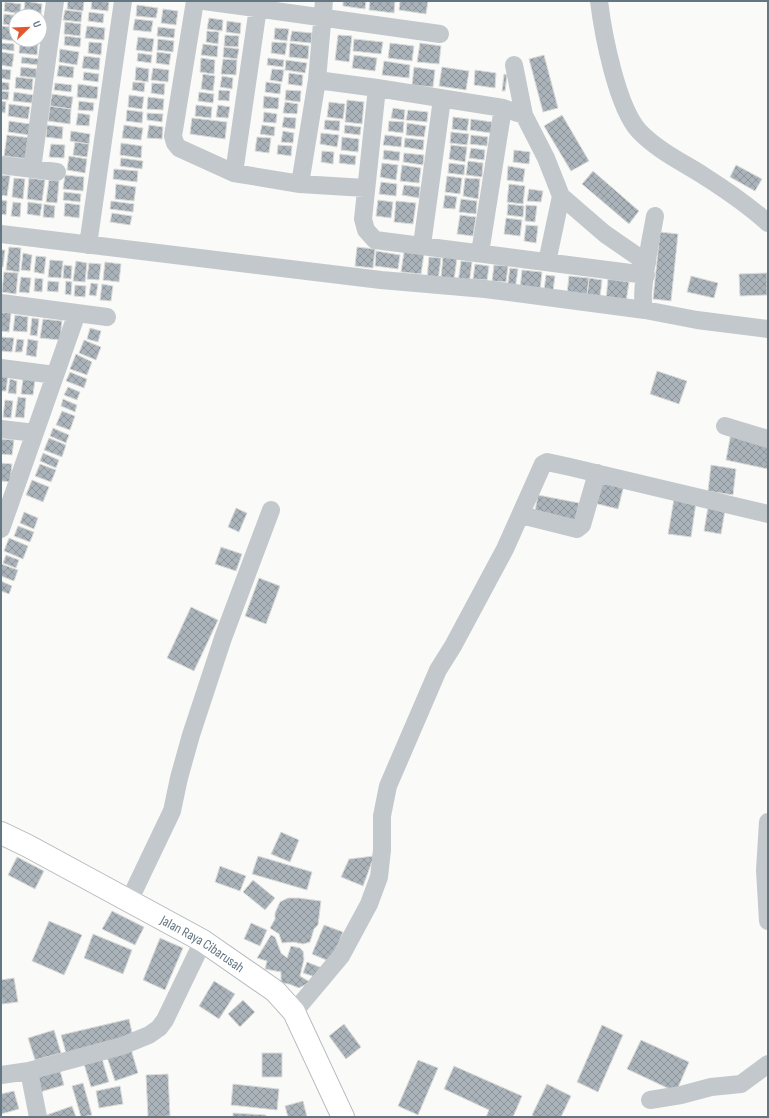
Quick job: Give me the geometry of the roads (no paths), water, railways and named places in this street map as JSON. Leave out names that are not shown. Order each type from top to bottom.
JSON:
[{"type":"main road","name":"Jalan Raya Cibarusah","points":[[1,832],[203,941],[275,991],[294,1012],[343,1117]]},
{"type":"street","points":[[32,169],[56,1]]},
{"type":"street","points":[[88,245],[123,1]]},
{"type":"street","points":[[195,1],[173,136],[175,143],[184,151],[234,173],[300,184],[365,188]]},
{"type":"street","points":[[204,1],[323,9],[440,34]]},
{"type":"street","points":[[599,1],[604,32],[615,79],[621,98],[631,120],[638,130],[648,140],[674,159],[720,187],[768,222]]},
{"type":"street","points":[[234,173],[258,5]]},
{"type":"street","points":[[300,184],[317,80],[323,9]]},
{"type":"street","points":[[514,65],[524,115],[546,158],[561,196],[646,269]]},
{"type":"street","points":[[317,80],[503,108],[524,115]]},
{"type":"street","points":[[377,88],[365,188],[363,219],[364,225],[370,236],[375,240],[547,262],[646,269]]},
{"type":"street","points":[[422,245],[442,99]]},
{"type":"street","points":[[480,253],[503,108]]},
{"type":"street","points":[[1,165],[57,172]]},
{"type":"street","points":[[547,262],[561,196]]},
{"type":"street","points":[[645,310],[643,301],[646,269],[655,216]]},
{"type":"street","points":[[1,234],[381,280],[485,289],[645,310],[697,320],[768,329]]},
{"type":"street","points":[[1,303],[106,317]]},
{"type":"street","points":[[1,529],[8,490],[35,433],[77,313]]},
{"type":"street","points":[[1,368],[55,375]]},
{"type":"street","points":[[724,426],[768,439]]},
{"type":"street","points":[[1,429],[35,433]]},
{"type":"street","points":[[294,1012],[341,956],[369,904],[379,877],[382,850],[382,816],[388,786],[438,670],[453,646],[506,549],[543,463],[547,462],[597,473],[768,514]]},
{"type":"street","points":[[521,515],[577,529],[582,525],[597,473]]},
{"type":"street","points":[[129,901],[172,811],[189,742],[218,653],[271,510]]},
{"type":"street","points":[[768,822],[764,870],[768,921]]},
{"type":"street","points":[[1,1075],[29,1071],[122,1046],[149,1035],[159,1028],[165,1020],[203,941]]},
{"type":"street","points":[[650,1100],[681,1095],[711,1087],[741,1084],[768,1064]]},
{"type":"street","points":[[29,1071],[38,1117]]}]
